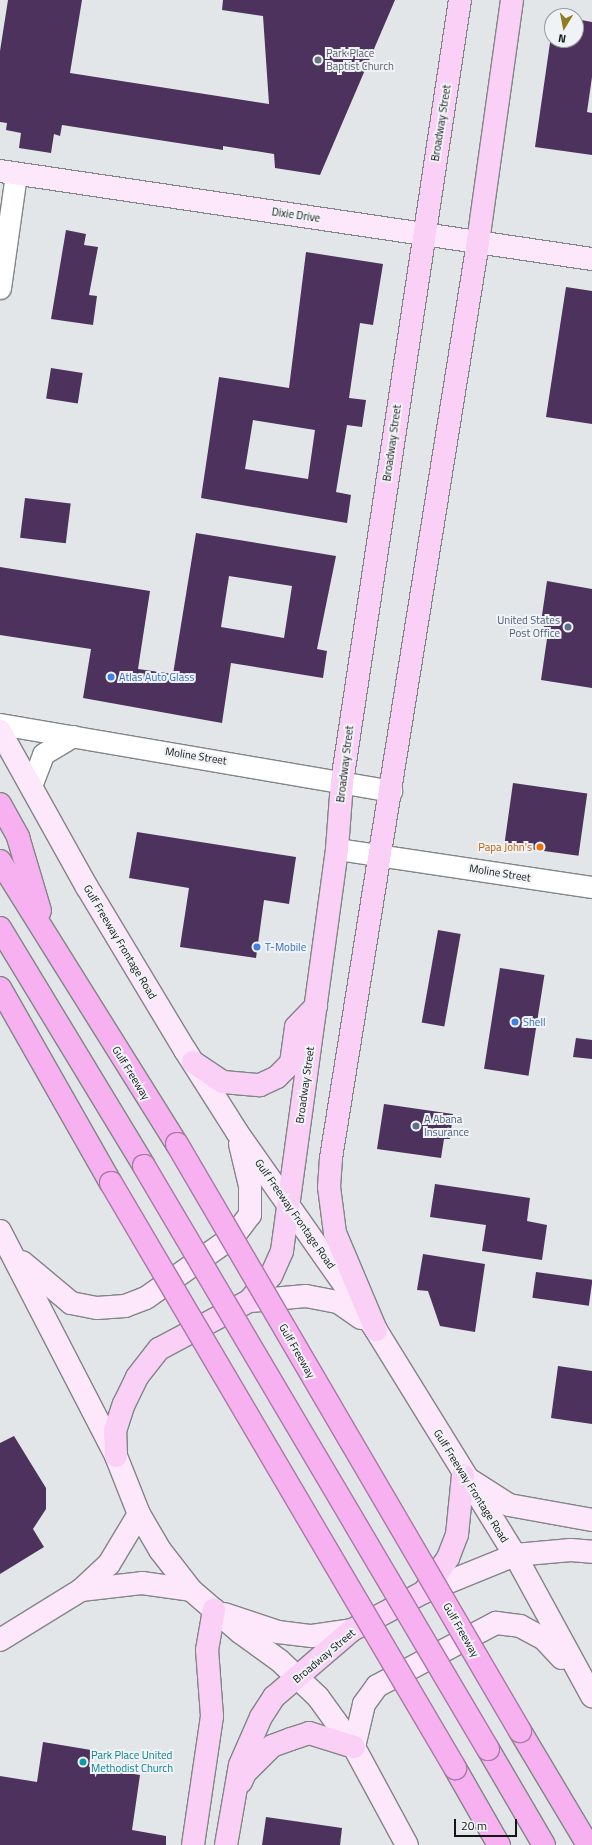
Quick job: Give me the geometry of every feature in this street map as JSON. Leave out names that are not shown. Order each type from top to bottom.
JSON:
[{"type":"highway","points":[[0,804],[18,837],[49,943]]},
{"type":"highway","name":"Gulf Freeway","points":[[0,860],[49,943],[177,1144],[588,1845]]},
{"type":"highway","points":[[0,928],[144,1166],[544,1845]]},
{"type":"highway","points":[[0,988],[111,1183],[499,1845]]},
{"type":"highway","points":[[0,1000],[18,1021]]},
{"type":"main road","name":"Broadway Street","points":[[116,1456],[115,1431],[124,1404],[137,1377],[159,1349],[249,1301],[271,1276],[282,1251],[337,849],[342,782],[460,0]]},
{"type":"main road","points":[[376,1330],[335,1233],[329,1176],[382,855],[478,242],[512,0]]},
{"type":"main road","name":"Dixie Drive","points":[[8,173],[424,233],[592,259]]},
{"type":"main road","name":"Gulf Freeway Frontage Road","points":[[0,731],[193,1062],[237,1132],[376,1330],[463,1474],[515,1555],[578,1675],[592,1696]]},
{"type":"main road","points":[[193,1062],[223,1082],[260,1085],[268,1082],[291,1063],[296,1027],[316,1006]]},
{"type":"main road","points":[[5,1241],[50,1289],[71,1303],[97,1308],[126,1306],[146,1298],[234,1236],[250,1215],[250,1186],[237,1132]]},
{"type":"main road","points":[[5,1241],[116,1456],[139,1514],[160,1550],[191,1590],[298,1678],[318,1697],[354,1747],[407,1845]]},
{"type":"main road","points":[[249,1301],[306,1296],[338,1302],[376,1330]]},
{"type":"main road","name":"Broadway Street","points":[[226,1845],[232,1805],[247,1742],[274,1697],[298,1678],[352,1630],[424,1592],[448,1558],[457,1535],[463,1474]]},
{"type":"main road","points":[[463,1474],[508,1504],[592,1520]]},
{"type":"main road","points":[[0,1640],[82,1590],[109,1564],[139,1514]]},
{"type":"main road","points":[[424,1592],[515,1555],[571,1550],[592,1552]]},
{"type":"main road","points":[[82,1590],[142,1583],[191,1590]]},
{"type":"main road","points":[[214,1610],[278,1632],[312,1636],[352,1630]]},
{"type":"main road","points":[[193,1845],[212,1716],[207,1650],[214,1610]]},
{"type":"main road","points":[[354,1747],[364,1704],[376,1686],[496,1623],[520,1626],[544,1639],[578,1675]]},
{"type":"main road","points":[[232,1805],[245,1773],[272,1746],[309,1733],[354,1747]]},
{"type":"street","points":[[0,288],[8,173]]},
{"type":"street","name":"Moline Street","points":[[0,724],[391,791]]},
{"type":"street","points":[[31,786],[43,754],[73,736]]},
{"type":"street","name":"Moline Street","points":[[337,849],[592,887]]},
{"type":"building","points":[[8,0],[82,0],[70,73],[269,104],[263,16],[222,10],[223,0],[395,0],[320,175],[275,168],[274,154],[223,146],[223,150],[62,125],[60,136],[54,134],[51,153],[19,148],[21,133],[6,130],[7,123],[0,122],[0,51]]},
{"type":"building","points":[[584,20],[592,22],[592,77],[587,112],[592,113],[592,155],[535,147],[549,48],[584,48]]},
{"type":"building","points":[[66,230],[86,234],[84,245],[98,247],[89,295],[97,296],[93,325],[51,319]]},
{"type":"building","points":[[306,252],[383,264],[373,325],[360,323],[349,398],[366,400],[362,427],[347,425],[336,492],[351,495],[347,523],[201,498],[219,377],[289,388]],"holes":[[[253,420],[315,430],[308,479],[245,469]]]},
{"type":"building","points":[[566,287],[592,291],[592,424],[546,417]]},
{"type":"building","points":[[51,368],[83,373],[78,404],[46,399]]},
{"type":"building","points":[[25,498],[71,504],[66,543],[20,538]]},
{"type":"building","points":[[196,533],[336,556],[317,649],[327,651],[323,678],[231,663],[222,723],[83,698],[91,649],[0,635],[0,567],[150,591],[138,669],[173,674]],"holes":[[[229,576],[292,586],[284,638],[221,627]]]},
{"type":"building","name":"United States Post Office","points":[[547,581],[592,589],[592,688],[541,680],[548,632],[541,622]]},
{"type":"building","points":[[513,783],[587,793],[579,856],[504,845]]},
{"type":"building","points":[[137,832],[296,857],[289,904],[264,900],[256,958],[180,947],[189,888],[129,878]]},
{"type":"building","points":[[438,930],[461,934],[444,1027],[422,1023]]},
{"type":"building","name":"Shell","points":[[500,968],[544,975],[528,1076],[484,1069]]},
{"type":"building","points":[[576,1038],[592,1040],[592,1059],[573,1057]]},
{"type":"building","name":"A Abana Insurance","points":[[384,1104],[453,1114],[450,1139],[444,1139],[441,1158],[377,1149]]},
{"type":"building","points":[[435,1184],[530,1198],[527,1221],[547,1225],[542,1260],[482,1251],[486,1225],[430,1217]]},
{"type":"building","points":[[423,1254],[485,1264],[475,1332],[440,1326],[428,1291],[417,1290]]},
{"type":"building","points":[[536,1272],[592,1280],[589,1306],[532,1298]]},
{"type":"building","points":[[558,1366],[592,1371],[592,1424],[551,1418]]},
{"type":"building","points":[[14,1436],[46,1488],[46,1509],[33,1529],[44,1547],[0,1574],[0,1443]]},
{"type":"building","name":"Park Place United Methodist Church","points":[[43,1742],[91,1750],[89,1767],[140,1775],[132,1830],[166,1836],[166,1845],[0,1845],[0,1776],[37,1782]]},
{"type":"building","points":[[266,1817],[342,1828],[340,1845],[262,1845]]},
{"type":"place","name":"Park Place Baptist Church","points":[[318,60]]},
{"type":"place","name":"United States Post Office","points":[[568,627]]},
{"type":"place","name":"Atlas Auto Glass","points":[[111,677]]},
{"type":"place","name":"Papa John's","points":[[540,847]]},
{"type":"place","name":"T-Mobile","points":[[257,947]]},
{"type":"place","name":"Shell","points":[[515,1022]]},
{"type":"place","name":"A Abana Insurance","points":[[416,1126]]},
{"type":"place","name":"Park Place United Methodist Church","points":[[83,1762]]}]
